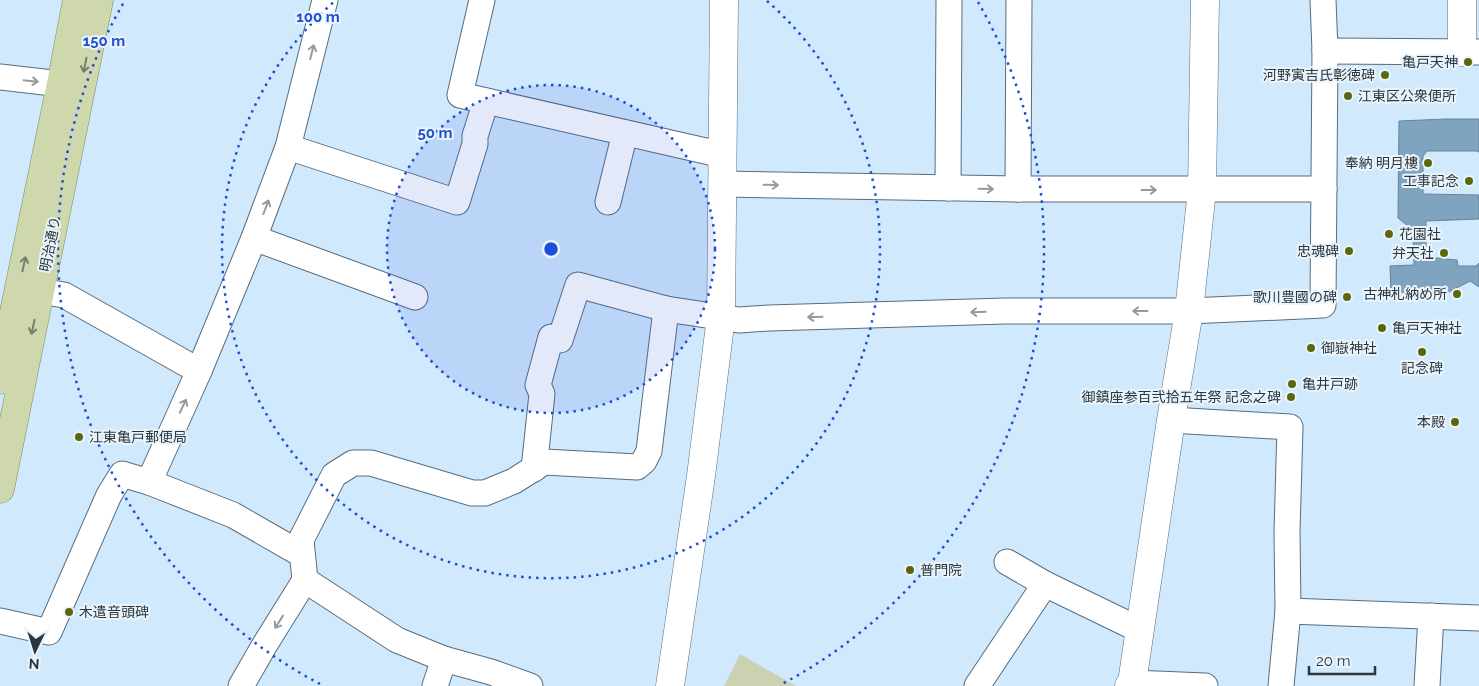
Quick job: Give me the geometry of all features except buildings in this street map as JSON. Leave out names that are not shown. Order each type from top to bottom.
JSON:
[{"type":"main road","name":"明治通り","points":[[0,380],[19,296],[77,0]]},
{"type":"main road","name":"明治通り","points":[[0,489],[19,296],[99,0]]},
{"type":"street","points":[[148,482],[199,372],[254,238],[288,147],[325,0]]},
{"type":"street","points":[[482,0],[460,95],[723,154]]},
{"type":"street","points":[[670,686],[701,476],[721,317],[724,0]]},
{"type":"street","points":[[948,188],[949,0]]},
{"type":"street","points":[[1018,189],[1019,0]]},
{"type":"street","points":[[1205,0],[1202,190],[1189,312],[1140,630],[1142,685],[1205,686]]},
{"type":"street","points":[[534,469],[542,394],[538,385],[551,337],[560,340],[578,284],[666,309],[739,320],[1005,311],[1189,312],[1322,305],[1325,51],[1323,0]]},
{"type":"street","points":[[1325,51],[1471,52],[1462,0]]},
{"type":"street","points":[[0,78],[61,84]]},
{"type":"street","points":[[288,147],[457,202],[486,101]]},
{"type":"street","points":[[608,202],[625,133]]},
{"type":"street","points":[[722,184],[1018,189],[1324,189]]},
{"type":"street","points":[[254,238],[416,297]]},
{"type":"street","points":[[19,296],[64,295],[199,372]]},
{"type":"street","points":[[241,686],[305,580],[301,540],[334,475],[352,463],[371,463],[472,493],[485,493],[514,481],[544,462],[637,467],[644,462],[649,451],[666,309]]},
{"type":"street","points":[[1171,420],[1290,427],[1287,532],[1288,611],[1281,686]]},
{"type":"street","points":[[0,621],[49,632],[109,495],[122,474],[148,482],[233,515],[301,554]]},
{"type":"street","points":[[1007,562],[1045,584],[1140,630]]},
{"type":"street","points":[[305,580],[398,640],[490,679],[530,686]]},
{"type":"street","points":[[977,686],[1045,584]]},
{"type":"street","points":[[1288,611],[1479,618]]},
{"type":"street","points":[[1426,686],[1431,616]]},
{"type":"street","points":[[434,686],[444,659]]},
{"type":"green space","points":[[740,654],[796,686],[724,686]]},
{"type":"water","points":[[1479,119],[1479,152],[1427,151],[1423,156],[1423,194],[1479,195],[1479,219],[1426,221],[1426,257],[1457,260],[1458,266],[1476,266],[1479,263],[1479,287],[1470,281],[1447,293],[1391,292],[1390,266],[1414,265],[1413,230],[1398,218],[1399,121]]},
{"type":"place","name":"亀戸天神","points":[[1468,62]]},
{"type":"place","name":"河野寅吉氏彰徳碑","points":[[1385,75]]},
{"type":"place","name":"江東区公衆便所","points":[[1348,96]]},
{"type":"place","name":"奉納 明月樓","points":[[1428,163]]},
{"type":"place","name":"工事記念","points":[[1469,181]]},
{"type":"place","name":"花園社","points":[[1389,234]]},
{"type":"place","name":"忠魂碑","points":[[1349,251]]},
{"type":"place","name":"弁天社","points":[[1444,253]]},
{"type":"place","name":"古神札納め所","points":[[1457,294]]},
{"type":"place","name":"歌川豊國の碑","points":[[1347,297]]},
{"type":"place","name":"亀戸天神社","points":[[1382,328]]},
{"type":"place","name":"御嶽神社","points":[[1311,348]]},
{"type":"place","name":"記念碑","points":[[1422,352]]},
{"type":"place","name":"亀井戸跡","points":[[1292,384]]},
{"type":"place","name":"御鎮座参百弐拾五年祭 記念之碑","points":[[1291,397]]},
{"type":"place","name":"本殿","points":[[1455,422]]},
{"type":"place","name":"江東亀戸郵便局","points":[[79,437]]},
{"type":"place","name":"普門院","points":[[910,570]]},
{"type":"place","name":"木遣音頭碑","points":[[69,612]]}]
